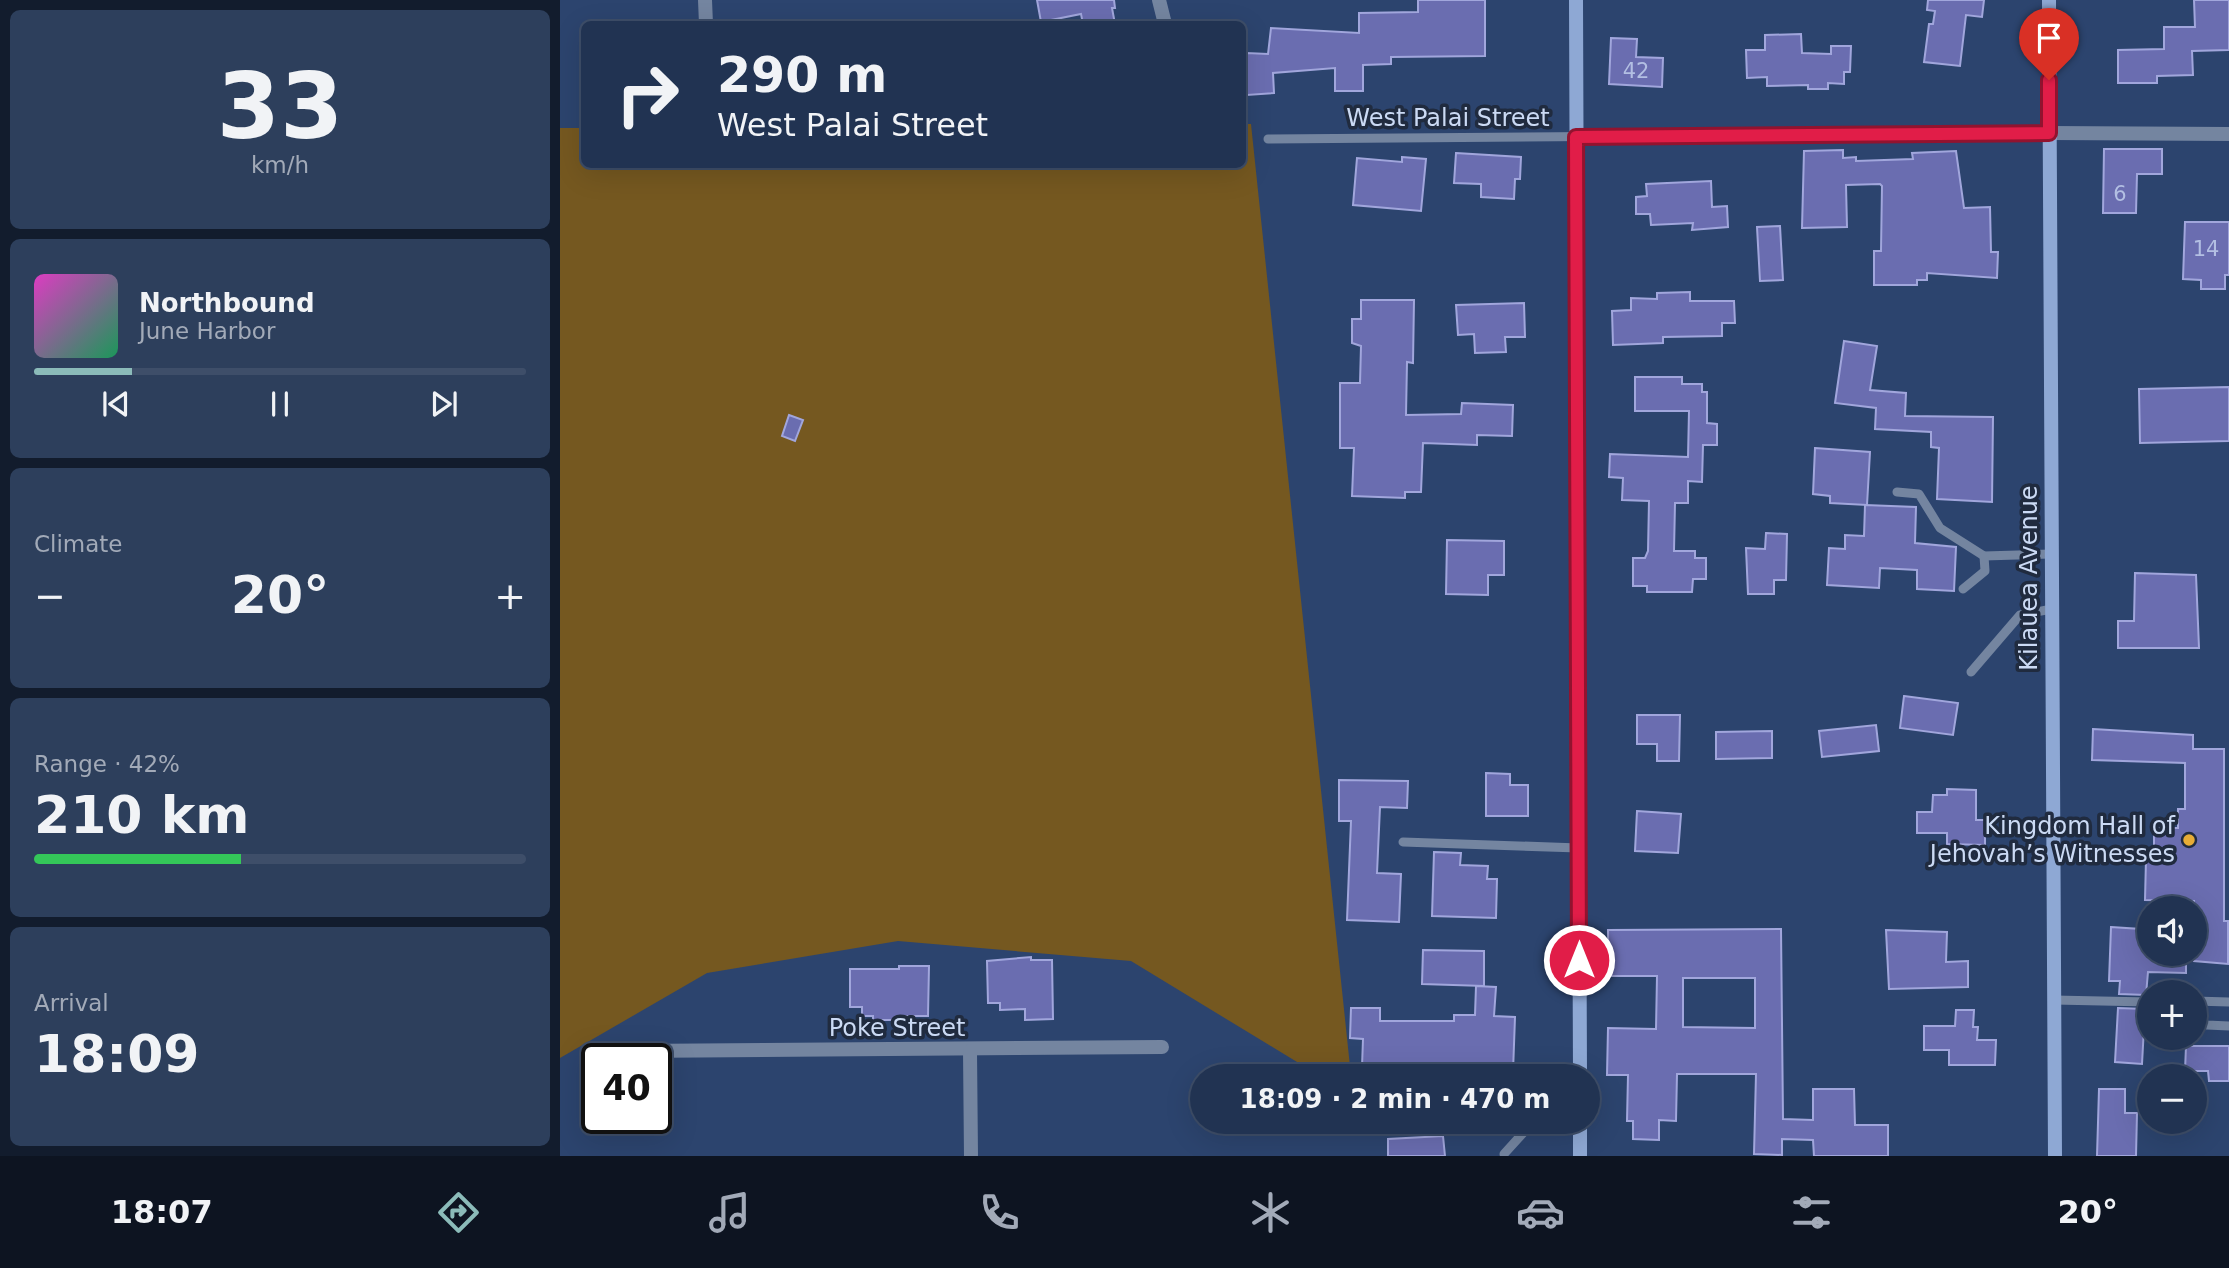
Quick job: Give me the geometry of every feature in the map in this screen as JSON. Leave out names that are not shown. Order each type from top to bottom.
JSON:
[{"type":"street","points":[[705,0],[706,21]]},
{"type":"street","points":[[1159,0],[1164,21]]},
{"type":"street","points":[[1576,0],[1580,1064]]},
{"type":"street","name":"Kilauea Avenue","points":[[2049,0],[2055,1156]]},
{"type":"street","points":[[2049,133],[2229,134]]},
{"type":"street","name":"Poke Street","points":[[672,1051],[970,1051],[1162,1047]]},
{"type":"street","points":[[970,1051],[971,1156]]},
{"type":"street","points":[[1580,1134],[1580,1156]]},
{"type":"lane","name":"West Palai Street","points":[[1268,139],[2049,133]]},
{"type":"lane","points":[[1897,492],[1919,494],[1940,528],[1984,556],[2052,554]]},
{"type":"lane","points":[[1963,589],[1984,571],[1984,556]]},
{"type":"lane","points":[[1971,672],[2020,615],[2052,609]]},
{"type":"lane","points":[[1403,842],[1579,848]]},
{"type":"lane","points":[[2054,1000],[2137,1002]]},
{"type":"lane","points":[[2207,1001],[2229,1002]]},
{"type":"lane","points":[[2207,1026],[2229,1026]]},
{"type":"lane","points":[[1504,1154],[1522,1134]]},
{"type":"shaded area","points":[[1246,124],[1251,124],[1350,1064],[1300,1064],[1131,961],[898,941],[707,973],[586,1043],[581,1043],[581,1046],[560,1058],[560,128],[581,128],[581,168],[1246,168]]},
{"type":"building","points":[[1037,0],[1114,0],[1115,8],[1112,8],[1114,21],[1082,21],[1081,14],[1041,21]]},
{"type":"building","points":[[1418,0],[1485,0],[1485,56],[1391,57],[1391,64],[1363,65],[1363,91],[1335,91],[1335,68],[1273,73],[1274,93],[1247,95],[1247,53],[1268,54],[1271,28],[1359,33],[1359,13],[1418,12]]},
{"type":"building","points":[[1928,0],[1984,0],[1982,17],[1966,15],[1960,66],[1924,62],[1929,24],[1933,24],[1935,11],[1927,10]]},
{"type":"building","points":[[2194,0],[2229,0],[2229,50],[2192,51],[2193,75],[2157,76],[2157,83],[2118,83],[2118,50],[2164,49],[2164,27],[2195,27]]},
{"type":"building","points":[[1801,34],[1802,53],[1831,54],[1831,46],[1851,46],[1850,72],[1844,72],[1844,84],[1828,83],[1828,89],[1808,89],[1808,85],[1767,86],[1767,77],[1747,78],[1746,50],[1765,50],[1765,35]]},
{"type":"building","points":[[1611,38],[1637,39],[1636,57],[1663,58],[1662,87],[1609,84]]},
{"type":"building","points":[[2104,149],[2162,149],[2162,174],[2137,174],[2136,213],[2103,213]]},
{"type":"building","points":[[1843,150],[1843,158],[1856,157],[1856,161],[1913,159],[1912,153],[1956,151],[1964,208],[1990,207],[1991,252],[1998,252],[1997,278],[1927,273],[1927,280],[1917,280],[1917,285],[1874,285],[1874,251],[1881,251],[1880,184],[1846,185],[1847,227],[1802,228],[1804,151]]},
{"type":"building","points":[[1456,153],[1521,157],[1520,179],[1515,179],[1514,199],[1481,197],[1481,184],[1454,183]]},
{"type":"building","points":[[1402,157],[1426,159],[1421,211],[1353,205],[1357,158],[1402,162]]},
{"type":"building","points":[[1711,181],[1712,207],[1727,206],[1728,227],[1692,230],[1693,223],[1651,225],[1650,214],[1636,214],[1636,197],[1647,196],[1646,184]]},
{"type":"building","points":[[2185,222],[2229,222],[2229,275],[2225,275],[2225,289],[2201,289],[2201,280],[2183,279]]},
{"type":"building","points":[[1780,226],[1783,280],[1760,281],[1757,227]]},
{"type":"building","points":[[1690,292],[1690,301],[1734,301],[1735,323],[1722,323],[1722,336],[1663,337],[1663,343],[1613,345],[1612,311],[1631,310],[1631,298],[1657,299],[1657,293]]},
{"type":"building","points":[[1361,300],[1414,300],[1413,363],[1407,362],[1406,415],[1461,414],[1462,403],[1513,405],[1512,436],[1477,435],[1477,445],[1423,443],[1421,492],[1405,492],[1405,498],[1352,496],[1354,448],[1340,448],[1340,383],[1360,383],[1361,346],[1352,343],[1352,319],[1361,319]]},
{"type":"building","points":[[1524,303],[1525,337],[1505,337],[1506,352],[1475,353],[1474,334],[1458,335],[1456,305]]},
{"type":"building","points":[[1844,341],[1877,346],[1870,390],[1906,393],[1905,416],[1993,417],[1992,502],[1937,499],[1939,448],[1931,447],[1931,432],[1875,429],[1876,408],[1835,403]]},
{"type":"building","points":[[1635,377],[1682,377],[1682,384],[1702,384],[1702,392],[1707,392],[1707,423],[1717,424],[1717,445],[1703,445],[1702,482],[1688,481],[1688,503],[1675,503],[1674,551],[1695,551],[1695,558],[1706,558],[1706,579],[1693,579],[1692,592],[1647,592],[1647,586],[1633,586],[1633,558],[1645,558],[1648,551],[1649,501],[1622,500],[1623,478],[1609,477],[1610,454],[1688,457],[1689,411],[1635,411]]},
{"type":"building","points":[[2229,387],[2229,441],[2140,443],[2139,389]]},
{"type":"building","points":[[789,415],[803,420],[795,441],[782,436]]},
{"type":"building","points":[[1815,448],[1870,452],[1867,505],[1830,503],[1830,496],[1813,494]]},
{"type":"building","points":[[1865,505],[1916,507],[1915,543],[1956,547],[1954,591],[1917,589],[1917,570],[1880,568],[1879,588],[1827,585],[1829,548],[1845,549],[1845,535],[1864,536]]},
{"type":"building","points":[[1766,533],[1787,534],[1786,580],[1774,580],[1774,594],[1748,594],[1746,548],[1765,549]]},
{"type":"building","points":[[1447,540],[1504,541],[1504,575],[1488,575],[1488,595],[1446,594]]},
{"type":"building","points":[[2135,573],[2196,575],[2199,648],[2118,648],[2118,621],[2134,621]]},
{"type":"building","points":[[1904,696],[1958,703],[1953,735],[1900,728]]},
{"type":"building","points":[[1637,715],[1680,715],[1679,761],[1657,761],[1657,744],[1637,744]]},
{"type":"building","points":[[1876,725],[1879,751],[1822,757],[1819,731]]},
{"type":"building","points":[[2093,729],[2193,735],[2193,749],[2224,749],[2224,921],[2228,921],[2228,964],[2207,962],[2207,896],[2145,896],[2146,859],[2154,859],[2154,828],[2178,828],[2178,809],[2185,809],[2185,763],[2092,760]]},
{"type":"building","points":[[1772,731],[1772,758],[1716,759],[1716,732]]},
{"type":"building","points":[[1486,773],[1510,774],[1510,785],[1528,785],[1528,816],[1486,816]]},
{"type":"building","points":[[1339,780],[1408,781],[1407,808],[1380,807],[1377,873],[1401,874],[1399,922],[1347,920],[1351,821],[1339,821]]},
{"type":"building","points":[[1947,789],[1976,790],[1976,820],[1985,820],[1985,845],[1947,844],[1947,833],[1917,833],[1917,812],[1932,812],[1933,795],[1947,795]]},
{"type":"building","points":[[1637,811],[1681,814],[1678,853],[1635,851]]},
{"type":"building","points":[[1434,852],[1461,853],[1460,865],[1488,866],[1487,879],[1497,879],[1496,918],[1432,916]]},
{"type":"building","points":[[2111,927],[2137,929],[2137,966],[2186,966],[2186,973],[2148,972],[2147,980],[2137,980],[2137,995],[2119,994],[2120,981],[2109,981]]},
{"type":"building","points":[[1781,929],[1783,1119],[1813,1120],[1813,1089],[1854,1089],[1855,1125],[1888,1125],[1888,1156],[1814,1156],[1813,1140],[1782,1139],[1782,1155],[1754,1154],[1756,1074],[1677,1074],[1676,1121],[1659,1120],[1659,1140],[1633,1139],[1633,1121],[1627,1121],[1628,1075],[1607,1075],[1608,1028],[1656,1029],[1657,976],[1608,976],[1608,930]],"holes":[[[1683,978],[1755,978],[1755,1028],[1683,1027]]]},
{"type":"building","points":[[1886,930],[1947,932],[1946,962],[1968,961],[1968,987],[1889,989]]},
{"type":"building","points":[[1423,950],[1484,951],[1484,986],[1422,984]]},
{"type":"building","points":[[1031,957],[1031,960],[1052,960],[1053,1019],[1025,1020],[1025,1009],[1000,1010],[1000,1003],[988,1003],[987,961]]},
{"type":"building","points":[[899,966],[929,966],[928,1016],[897,1016],[897,1020],[873,1020],[873,1016],[862,1016],[862,1007],[850,1007],[850,969],[899,969]]},
{"type":"building","points":[[1476,986],[1496,987],[1494,1016],[1515,1017],[1513,1064],[1362,1064],[1363,1039],[1350,1038],[1351,1008],[1380,1008],[1380,1021],[1454,1021],[1454,1015],[1475,1015]]},
{"type":"building","points":[[2118,1008],[2137,1009],[2137,1050],[2143,1050],[2142,1064],[2115,1062]]},
{"type":"building","points":[[1956,1010],[1974,1010],[1973,1027],[1978,1027],[1977,1040],[1996,1040],[1995,1065],[1949,1065],[1949,1050],[1924,1050],[1924,1026],[1955,1026]]},
{"type":"building","points":[[2229,1046],[2229,1081],[2209,1081],[2207,1064],[2185,1064],[2186,1050]]},
{"type":"building","points":[[2099,1089],[2125,1089],[2125,1113],[2137,1113],[2136,1156],[2097,1156]]},
{"type":"building","points":[[1443,1136],[1445,1156],[1388,1156],[1388,1139]]},
{"type":"place","name":"Kingdom Hall of Jehovah’s Witnesses","points":[[2189,840]]},
{"type":"route","points":[[1579,960],[1576,137],[2049,133],[2049,80]]}]
